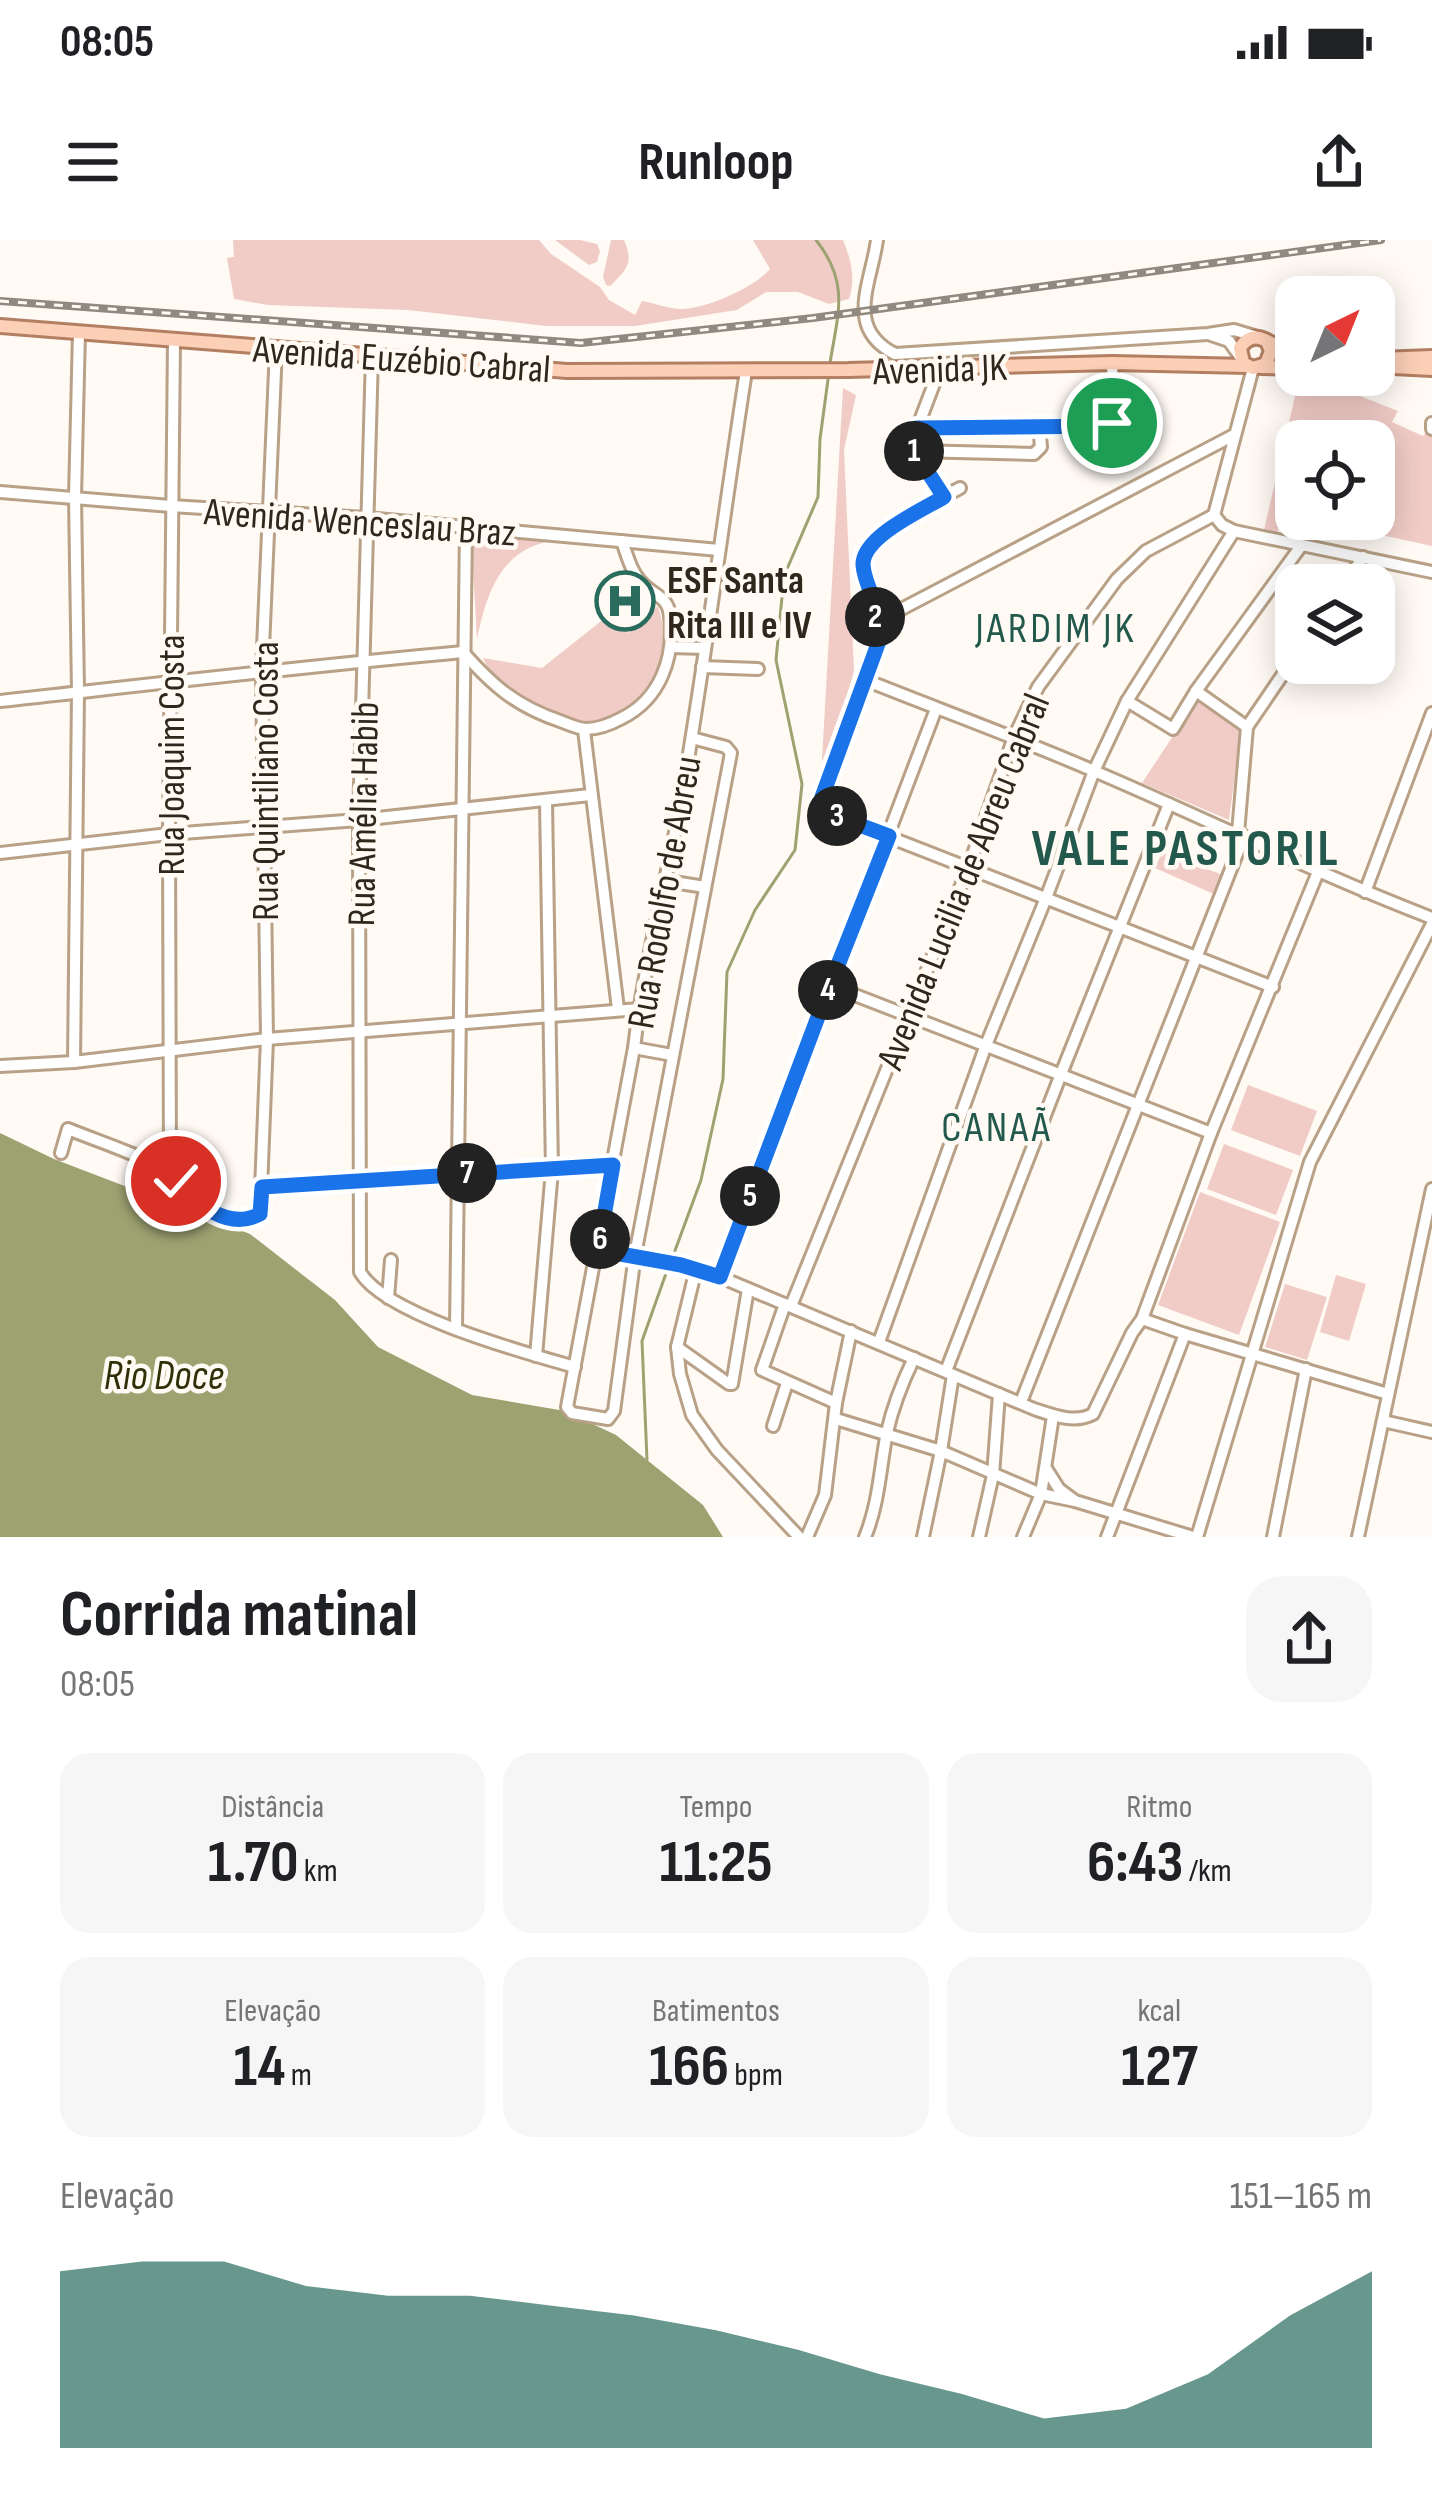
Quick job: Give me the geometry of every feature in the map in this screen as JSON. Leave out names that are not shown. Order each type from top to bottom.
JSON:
[{"type":"main road","name":"Avenida Euzébio Cabral","points":[[0,326],[566,371],[805,371]]},
{"type":"main road","name":"Avenida JK","points":[[805,371],[1220,365],[1250,353],[1275,355]]},
{"type":"main road","name":"Avenida JK","points":[[1250,353],[1275,361]]},
{"type":"main road","points":[[1220,365],[1250,353]]},
{"type":"main road","points":[[1395,361],[1432,357]]},
{"type":"main road","points":[[1395,365],[1432,368]]},
{"type":"street","points":[[878,244],[866,292],[865,325],[873,340],[895,354],[1234,330],[1250,353],[1214,515],[1222,525],[1432,572]]},
{"type":"street","points":[[74,1062],[79,332]]},
{"type":"street","points":[[1208,334],[1250,353]]},
{"type":"street","name":"Rua Joaquim Costa","points":[[170,1171],[174,340]]},
{"type":"street","name":"Rua Quintiliano Costa","points":[[170,1171],[191,1197],[224,1218],[241,1221],[260,1214],[267,1039],[262,671],[276,348]]},
{"type":"street","name":"Rua Amélia Habib","points":[[372,356],[359,820],[360,1272],[366,1283],[388,1298]]},
{"type":"street","points":[[917,428],[1107,426],[1112,423],[1112,363]]},
{"type":"street","points":[[940,368],[911,446],[944,497]]},
{"type":"street","name":"Rua Rodolfo de Abreu","points":[[635,1256],[612,1416],[569,1410],[692,738],[746,371]]},
{"type":"street","points":[[914,451],[1034,454],[1041,448],[1039,425]]},
{"type":"street","points":[[885,613],[1234,434]]},
{"type":"street","points":[[960,488],[887,531],[864,555],[863,569],[885,613],[895,620],[894,627],[882,633],[863,679],[822,803],[830,814],[1273,987]]},
{"type":"street","name":"Avenida Wenceslau Braz","points":[[0,492],[719,550]]},
{"type":"street","name":"Avenida Lucilia de Abreu Cabral","points":[[787,1382],[762,1370],[1038,687],[1117,580],[1146,551],[1214,515]]},
{"type":"street","points":[[456,1329],[466,529]]},
{"type":"street","points":[[879,1342],[986,1045],[1094,771],[1127,700],[1234,531]]},
{"type":"street","points":[[463,652],[512,701],[541,715],[584,730],[634,712],[650,698],[668,660],[670,614],[666,601],[640,582],[622,541]]},
{"type":"street","points":[[1127,700],[1173,729],[1301,546]]},
{"type":"street","points":[[1358,564],[1363,557]]},
{"type":"street","points":[[670,647],[705,648]]},
{"type":"street","points":[[0,701],[463,652]]},
{"type":"street","points":[[703,667],[758,669]]},
{"type":"street","points":[[836,1419],[941,1451],[1042,1494],[1195,1537],[1310,1162],[1432,921],[1094,771],[863,679]]},
{"type":"street","points":[[1021,1402],[1241,835],[1246,727],[1276,684]]},
{"type":"street","points":[[1196,691],[1246,727]]},
{"type":"street","points":[[720,1277],[936,709]]},
{"type":"street","points":[[1365,892],[1429,732],[1432,713]]},
{"type":"street","points":[[584,730],[618,1010]]},
{"type":"street","points":[[635,1256],[730,750],[692,738]]},
{"type":"street","points":[[0,853],[590,795]]},
{"type":"street","points":[[536,1356],[552,1170],[546,800]]},
{"type":"street","points":[[923,1537],[941,1451],[949,1373],[1169,804]]},
{"type":"street","points":[[598,1250],[720,1277],[1053,1416],[1084,1419],[1093,1414],[1142,1319],[1211,1132],[1318,872]]},
{"type":"street","points":[[667,881],[706,886]]},
{"type":"street","points":[[830,985],[1211,1132]]},
{"type":"street","points":[[0,1066],[639,1009]]},
{"type":"street","points":[[634,1048],[672,1055]]},
{"type":"street","points":[[62,1154],[68,1129],[170,1171]]},
{"type":"street","points":[[262,1187],[613,1165]]},
{"type":"street","points":[[1358,1537],[1432,1190]]},
{"type":"street","points":[[391,1260],[388,1298],[456,1329],[575,1367]]},
{"type":"street","points":[[696,1269],[677,1347],[692,1414],[750,1487],[803,1537],[825,1495],[851,1331]]},
{"type":"street","points":[[677,1347],[732,1384],[748,1289]]},
{"type":"street","points":[[1142,1319],[1388,1394]]},
{"type":"street","points":[[1107,1537],[1185,1334]]},
{"type":"street","points":[[865,1537],[876,1507],[896,1397],[914,1358]]},
{"type":"street","points":[[1273,1537],[1306,1369]]},
{"type":"street","points":[[773,1426],[787,1382],[836,1403]]},
{"type":"street","points":[[979,1537],[993,1475],[998,1394]]},
{"type":"street","points":[[1023,1537],[1042,1494],[1053,1416]]},
{"type":"street","points":[[1383,1421],[1432,1432]]},
{"type":"street","points":[[1047,1470],[1059,1489],[1075,1501]]},
{"type":"shaded area","points":[[233,240],[539,240],[551,254],[600,287],[609,300],[635,315],[642,301],[691,308],[742,290],[770,269],[753,240],[843,240],[852,284],[849,299],[829,304],[798,292],[766,292],[737,310],[635,326],[546,326],[408,310],[268,305],[234,299],[227,258],[234,257]]},
{"type":"shaded area","points":[[555,240],[597,244],[597,262],[589,265]]},
{"type":"shaded area","points":[[611,240],[624,240],[628,261],[610,286],[603,277]]},
{"type":"shaded area","points":[[843,388],[856,395],[844,450],[854,671],[820,795]]},
{"type":"shaded area","points":[[1295,396],[1360,396],[1398,411],[1393,420],[1290,420]]},
{"type":"shaded area","points":[[1395,423],[1423,436],[1428,430],[1432,433],[1432,546],[1395,538]]},
{"type":"shaded area","points":[[1275,483],[1275,533],[1264,530]]},
{"type":"shaded area","points":[[471,533],[557,540],[522,552],[500,574],[477,639]]},
{"type":"shaded area","points":[[658,606],[665,648],[654,680],[623,711],[597,722],[569,720],[518,697],[494,677],[483,658],[542,668],[610,614],[629,633]]},
{"type":"shaded area","points":[[1198,698],[1241,729],[1229,820],[1142,783]]},
{"type":"shaded area","points":[[1162,852],[1223,875],[1216,895],[1155,868]]},
{"type":"shaded area","points":[[1248,1085],[1317,1111],[1300,1156],[1231,1130]]},
{"type":"shaded area","points":[[1224,1144],[1293,1170],[1276,1215],[1207,1189]]},
{"type":"shaded area","points":[[1200,1192],[1280,1222],[1239,1335],[1158,1305]]},
{"type":"shaded area","points":[[1336,1275],[1366,1284],[1349,1341],[1320,1332]]},
{"type":"shaded area","points":[[1285,1284],[1327,1297],[1307,1360],[1265,1347]]},
{"type":"water","name":"Rio Doce","points":[[0,1133],[54,1159],[250,1234],[335,1300],[378,1347],[472,1395],[565,1411],[616,1435],[703,1505],[723,1537],[0,1537]]},
{"type":"waterway","points":[[816,240],[834,270],[839,299],[830,363]]},
{"type":"waterway","points":[[673,1256],[701,1180],[723,1079],[727,972],[755,910],[795,850],[802,784],[776,660],[784,576],[818,497],[829,372]]},
{"type":"waterway","points":[[647,1460],[642,1341],[669,1265]]},
{"type":"railway","points":[[0,301],[581,343],[813,318],[1381,240]]},
{"type":"place","name":"ESF Santa Rita III e IV","points":[[625,601]]},
{"type":"district","name":"JARDIM JK","points":[[1056,627]]},
{"type":"district","name":"VALE PASTORIL","points":[[1186,847]]},
{"type":"district","name":"CANAÃ","points":[[997,1126]]},
{"type":"route","points":[[176,1181],[207,1208],[241,1221],[260,1214],[262,1187],[613,1165],[598,1250],[720,1277],[889,836],[830,814],[822,797],[882,633],[874,625],[879,613],[863,569],[864,555],[887,531],[944,497],[911,446],[917,428],[1112,423]]}]
